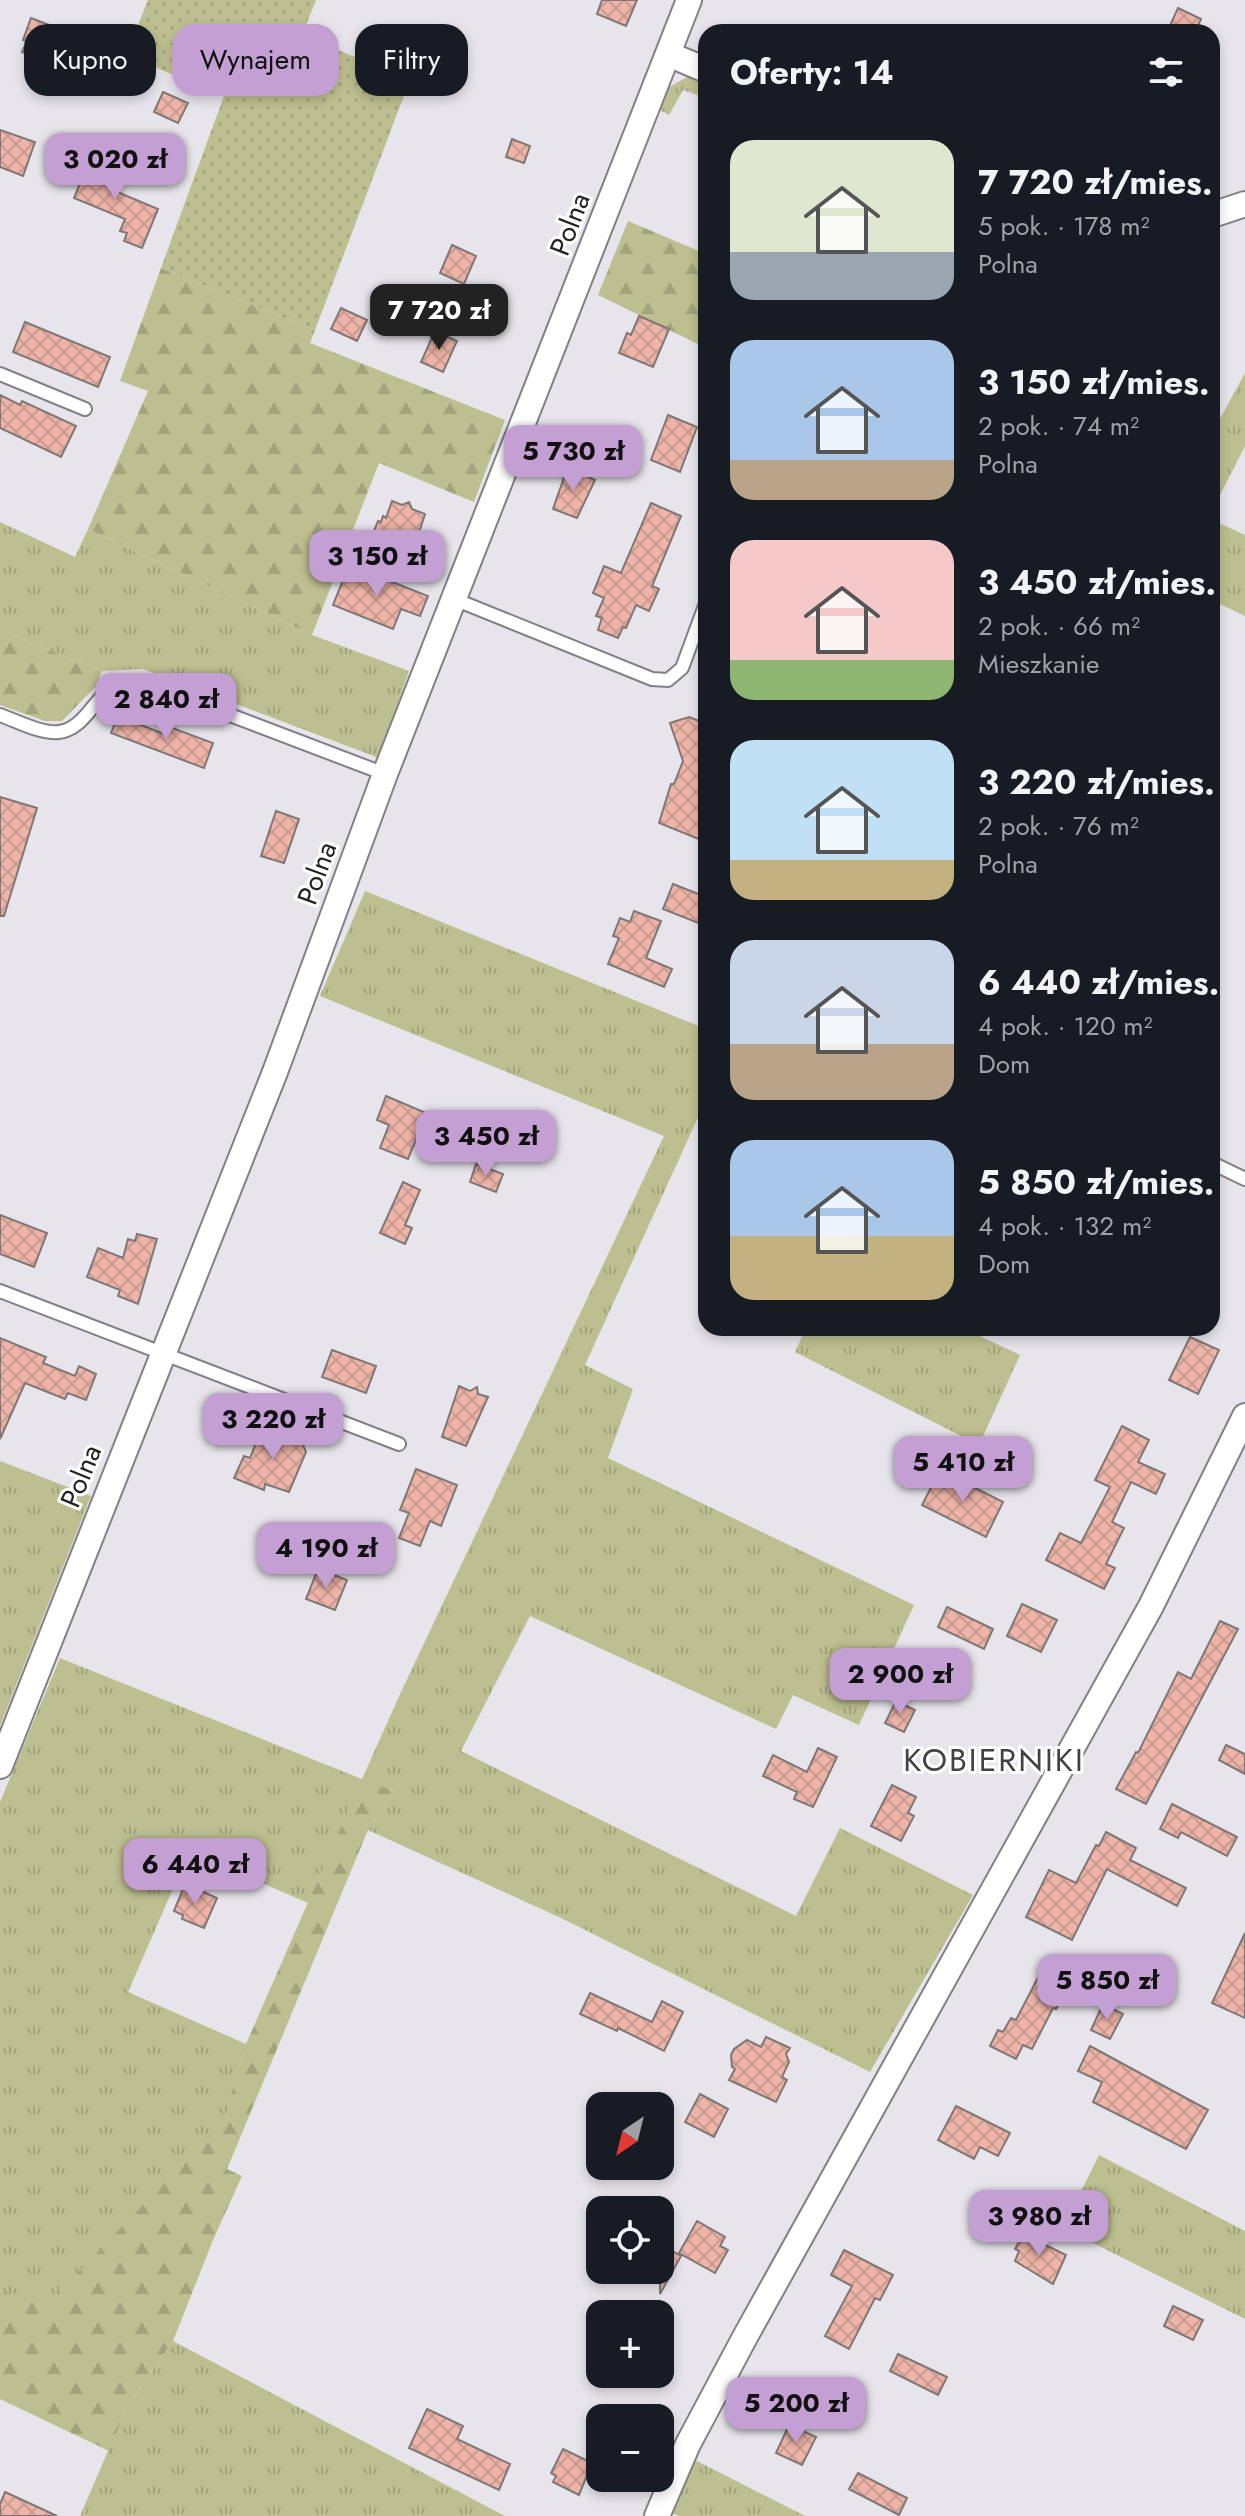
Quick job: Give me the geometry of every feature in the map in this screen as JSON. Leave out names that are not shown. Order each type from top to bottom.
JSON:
[{"type":"street","name":"Polna","points":[[0,1766],[275,1072],[385,774],[689,0]]},
{"type":"street","points":[[668,54],[698,67]]},
{"type":"street","points":[[1220,212],[1245,204]]},
{"type":"street","points":[[657,2516],[688,2444],[745,2337],[1151,1606],[1245,1416]]},
{"type":"lane","points":[[0,374],[85,409]]},
{"type":"lane","points":[[454,599],[652,679],[668,680],[682,668],[698,625]]},
{"type":"lane","points":[[0,715],[49,732],[62,732],[76,725],[106,693],[121,684],[138,683],[159,688],[385,774]]},
{"type":"lane","points":[[1220,1167],[1245,1179]]},
{"type":"lane","points":[[0,1291],[399,1444]]},
{"type":"green space","points":[[148,0],[316,0],[306,24],[172,24],[172,74],[156,68],[156,24],[138,24]]},
{"type":"green space","points":[[339,50],[355,57],[355,96],[404,96],[315,330],[161,268],[224,96],[339,96]]},
{"type":"green space","points":[[687,77],[698,82],[698,95],[683,90],[669,115],[656,108],[664,90]]},
{"type":"green space","points":[[628,221],[698,251],[698,344],[598,295]]},
{"type":"green space","points":[[161,268],[315,330],[310,343],[505,420],[474,502],[379,463],[312,635],[88,529],[148,391],[120,381]]},
{"type":"green space","points":[[1245,373],[1245,446],[1220,495],[1220,419]]},
{"type":"green space","points":[[0,522],[75,557],[88,529],[312,635],[409,671],[379,758],[143,669],[102,671],[0,630]]},
{"type":"green space","points":[[1220,524],[1245,535],[1245,616],[1220,604]]},
{"type":"green space","points":[[0,630],[102,671],[96,686],[62,721],[45,721],[0,705]]},
{"type":"green space","points":[[365,891],[698,1026],[698,1118],[585,1365],[633,1389],[608,1458],[914,1605],[859,1725],[793,1695],[776,1729],[530,1616],[461,1751],[796,1916],[840,1828],[973,1895],[870,2072],[561,1918],[368,1830],[394,1791],[362,1780],[308,1903],[189,1852],[128,1992],[246,2044],[224,2123],[48,2304],[0,2291],[0,1802],[60,1658],[362,1779],[664,1136],[320,996]]},
{"type":"green space","points":[[802,1336],[980,1336],[1020,1355],[979,1445],[795,1352]]},
{"type":"green space","points":[[0,1461],[91,1496],[0,1726]]},
{"type":"green space","points":[[362,1779],[394,1791],[368,1830],[227,2169],[242,2176],[173,2341],[126,2409],[109,2451],[0,2399],[0,2291],[48,2303],[223,2123],[246,2044]]},
{"type":"green space","points":[[1099,2155],[1245,2231],[1245,2319],[1063,2228]]},
{"type":"green space","points":[[173,2341],[505,2516],[80,2516],[126,2409]]},
{"type":"green space","points":[[695,2460],[805,2516],[679,2516],[672,2513]]},
{"type":"building","points":[[602,0],[637,0],[626,26],[597,14]]},
{"type":"building","points":[[1178,8],[1201,19],[1199,24],[1171,24]]},
{"type":"building","points":[[31,18],[47,24],[29,24]]},
{"type":"building","points":[[163,92],[188,103],[178,123],[154,112]]},
{"type":"building","points":[[0,130],[35,142],[23,176],[0,167]]},
{"type":"building","points":[[512,139],[530,146],[524,163],[506,157]]},
{"type":"building","points":[[91,156],[119,168],[110,189],[158,209],[142,248],[124,241],[127,233],[120,231],[125,219],[74,198]]},
{"type":"building","points":[[452,245],[476,256],[464,284],[440,273]]},
{"type":"building","points":[[341,308],[367,320],[357,341],[331,329]]},
{"type":"building","points":[[639,316],[669,329],[653,367],[619,353],[627,333],[631,335]]},
{"type":"building","points":[[25,322],[110,357],[98,387],[13,352]]},
{"type":"building","points":[[435,331],[457,341],[443,372],[421,362]]},
{"type":"building","points":[[0,395],[20,405],[22,401],[76,426],[61,457],[0,428]]},
{"type":"building","points":[[668,415],[697,427],[680,472],[651,460]]},
{"type":"building","points":[[567,469],[577,473],[584,470],[588,477],[595,480],[577,518],[553,509]]},
{"type":"building","points":[[392,501],[402,505],[409,502],[412,509],[425,514],[418,536],[430,540],[424,556],[372,536],[378,521],[381,522],[383,516],[386,518]]},
{"type":"building","points":[[651,503],[681,516],[652,586],[659,589],[649,611],[636,605],[618,638],[598,630],[602,618],[596,616],[604,598],[593,593],[604,566],[621,573]]},
{"type":"building","points":[[349,565],[428,596],[420,616],[401,609],[393,629],[333,605]]},
{"type":"building","points":[[118,716],[164,734],[167,726],[213,743],[204,768],[111,733]]},
{"type":"building","points":[[689,717],[698,721],[698,839],[659,823],[671,784],[674,784],[683,761],[670,723]]},
{"type":"building","points":[[0,797],[37,808],[4,916],[0,916]]},
{"type":"building","points":[[276,811],[299,819],[284,863],[261,856]]},
{"type":"building","points":[[673,884],[698,894],[698,923],[663,909]]},
{"type":"building","points":[[634,911],[661,921],[646,958],[672,969],[664,987],[608,964],[619,938],[613,936],[620,918],[630,922]]},
{"type":"building","points":[[386,1096],[433,1116],[424,1139],[417,1137],[408,1159],[380,1148],[389,1125],[377,1120]]},
{"type":"building","points":[[476,1164],[503,1174],[496,1192],[470,1182]]},
{"type":"building","points":[[403,1182],[420,1190],[405,1225],[412,1228],[405,1244],[380,1233]]},
{"type":"building","points":[[0,1215],[47,1233],[34,1267],[0,1254]]},
{"type":"building","points":[[137,1234],[157,1239],[138,1304],[118,1296],[120,1290],[87,1277],[98,1248],[123,1258],[128,1239],[135,1241]]},
{"type":"building","points":[[1190,1337],[1219,1350],[1198,1394],[1169,1380]]},
{"type":"building","points":[[0,1338],[46,1357],[43,1363],[75,1376],[79,1366],[96,1374],[86,1400],[68,1393],[65,1399],[25,1383],[0,1439]]},
{"type":"building","points":[[332,1350],[376,1366],[366,1393],[322,1377]]},
{"type":"building","points":[[459,1386],[470,1391],[477,1387],[478,1394],[488,1397],[466,1446],[442,1437]]},
{"type":"building","points":[[263,1425],[300,1438],[306,1452],[289,1492],[265,1484],[264,1490],[234,1478],[244,1456],[250,1458]]},
{"type":"building","points":[[1122,1426],[1149,1440],[1138,1462],[1165,1474],[1156,1494],[1131,1482],[1112,1522],[1124,1528],[1106,1564],[1115,1568],[1104,1589],[1046,1560],[1060,1533],[1081,1543],[1110,1487],[1095,1480]]},
{"type":"building","points":[[416,1469],[457,1485],[441,1526],[430,1521],[420,1546],[399,1538],[409,1513],[400,1510]]},
{"type":"building","points":[[940,1470],[1003,1502],[986,1537],[922,1505]]},
{"type":"building","points":[[318,1569],[347,1580],[335,1610],[306,1599]]},
{"type":"building","points":[[1022,1604],[1057,1620],[1041,1652],[1007,1636]]},
{"type":"building","points":[[947,1607],[993,1629],[984,1649],[938,1627]]},
{"type":"building","points":[[1220,1621],[1238,1629],[1146,1804],[1116,1789],[1138,1753],[1178,1672],[1191,1679]]},
{"type":"building","points":[[896,1701],[915,1710],[904,1732],[885,1723]]},
{"type":"building","points":[[1226,1745],[1245,1754],[1245,1774],[1219,1760]]},
{"type":"building","points":[[818,1748],[837,1757],[813,1807],[794,1799],[797,1792],[763,1776],[773,1755],[807,1772]]},
{"type":"building","points":[[892,1785],[916,1797],[908,1813],[914,1816],[901,1841],[871,1826]]},
{"type":"building","points":[[1172,1804],[1237,1837],[1227,1856],[1181,1832],[1178,1838],[1160,1829]]},
{"type":"building","points":[[1106,1832],[1136,1848],[1130,1860],[1186,1888],[1177,1906],[1107,1869],[1072,1940],[1026,1917],[1049,1870],[1076,1883]]},
{"type":"building","points":[[185,1884],[217,1898],[204,1928],[182,1919],[183,1915],[174,1911]]},
{"type":"building","points":[[1245,1933],[1245,2018],[1212,2003]]},
{"type":"building","points":[[1048,1958],[1075,1971],[1032,2049],[1023,2045],[1016,2059],[990,2046],[998,2030],[1003,2032],[1011,2018],[1016,2020]]},
{"type":"building","points":[[590,1993],[652,2022],[662,2001],[683,2012],[664,2051],[618,2028],[617,2031],[580,2014]]},
{"type":"building","points":[[1103,2004],[1123,2014],[1110,2039],[1091,2030]]},
{"type":"building","points":[[766,2037],[790,2048],[786,2054],[789,2062],[782,2077],[787,2080],[776,2102],[729,2080],[735,2069],[731,2055],[734,2049],[747,2040],[761,2047]]},
{"type":"building","points":[[1090,2046],[1208,2110],[1186,2149],[1093,2102],[1102,2082],[1078,2071]]},
{"type":"building","points":[[700,2094],[728,2109],[714,2137],[685,2122]]},
{"type":"building","points":[[956,2106],[1010,2133],[998,2156],[980,2147],[974,2159],[938,2140]]},
{"type":"building","points":[[697,2221],[725,2237],[720,2246],[728,2250],[715,2273],[679,2253]]},
{"type":"building","points":[[1023,2234],[1066,2255],[1053,2284],[1015,2261],[1019,2251],[1015,2249]]},
{"type":"building","points":[[844,2250],[893,2275],[880,2300],[875,2298],[849,2349],[825,2336],[852,2286],[831,2275]]},
{"type":"building","points":[[674,2252],[681,2256],[674,2269]]},
{"type":"building","points":[[1173,2306],[1203,2320],[1193,2340],[1164,2326]]},
{"type":"building","points":[[898,2354],[947,2377],[938,2395],[890,2371]]},
{"type":"building","points":[[427,2409],[463,2426],[457,2439],[510,2464],[499,2490],[409,2448]]},
{"type":"building","points":[[789,2425],[816,2437],[802,2465],[776,2453]]},
{"type":"building","points":[[563,2449],[586,2460],[586,2478],[579,2495],[553,2482],[556,2476],[551,2473]]},
{"type":"building","points":[[858,2473],[907,2498],[899,2515],[849,2489]]},
{"type":"building","points":[[5,2492],[57,2516],[0,2516],[0,2504]]},
{"type":"district","name":"KOBIERNIKI","points":[[994,1760]]}]
